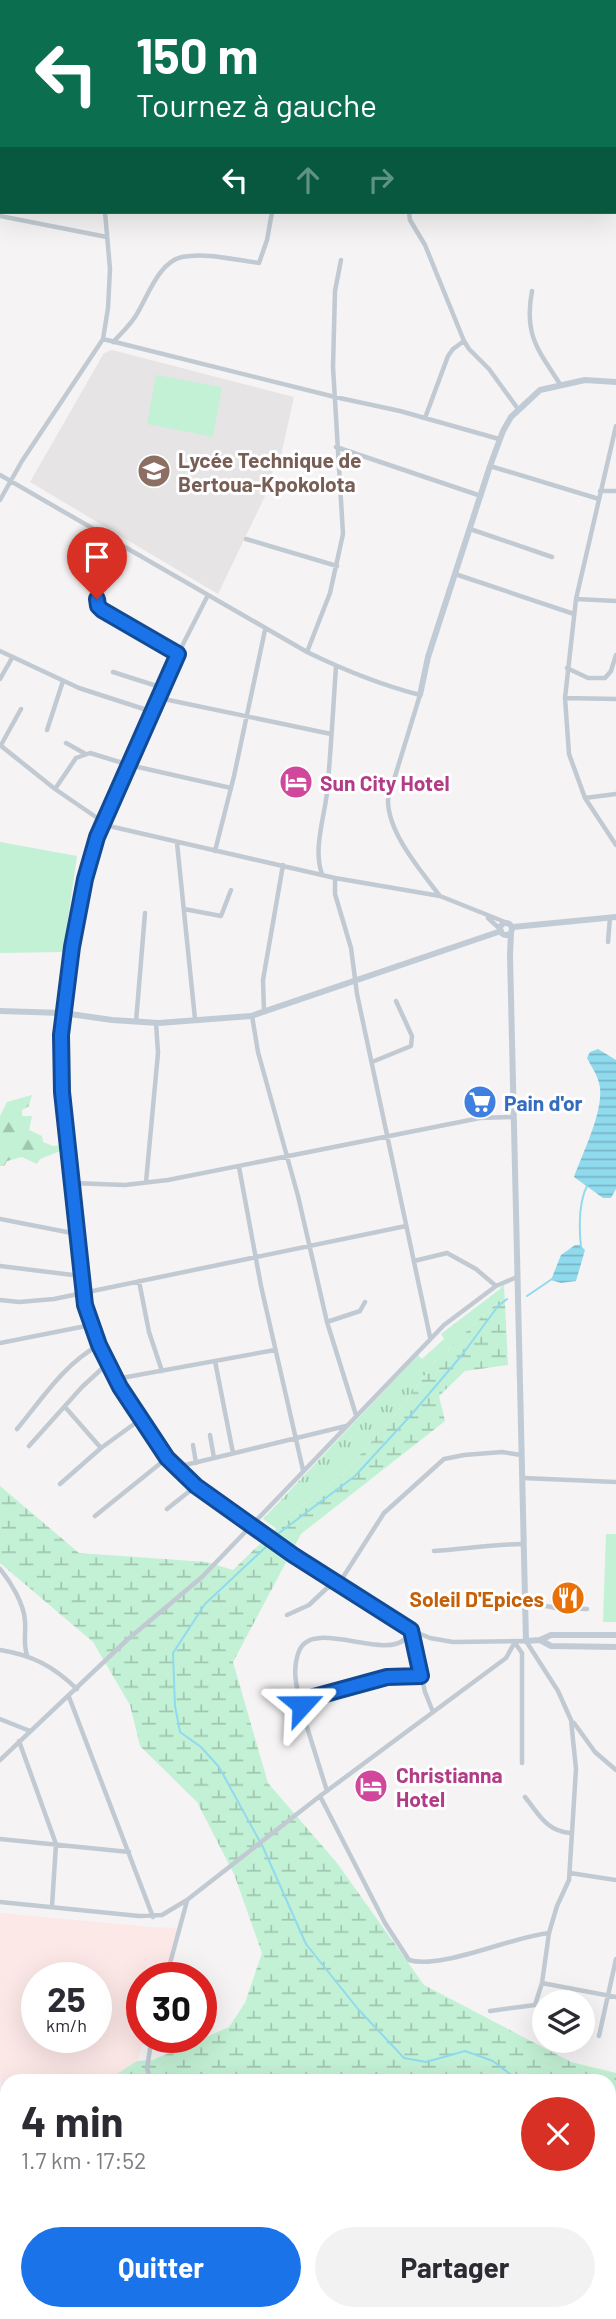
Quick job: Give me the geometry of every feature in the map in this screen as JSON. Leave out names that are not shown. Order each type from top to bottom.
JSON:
[{"type":"street","points":[[0,500],[103,339],[110,269],[105,214]]},
{"type":"street","points":[[113,342],[136,316],[163,270],[174,260],[201,256],[259,263],[272,214]]},
{"type":"street","points":[[409,214],[425,245],[462,343],[489,369],[518,410]]},
{"type":"street","points":[[0,216],[107,237]]},
{"type":"street","points":[[307,652],[330,593],[343,534],[333,367],[335,291],[341,260]]},
{"type":"street","points":[[532,291],[528,312],[529,326],[535,344],[560,384]]},
{"type":"street","points":[[103,339],[425,418],[499,439]]},
{"type":"street","points":[[425,418],[449,356],[453,349],[462,343]]},
{"type":"street","points":[[440,896],[408,850],[388,811],[388,799],[420,695],[428,657],[499,439],[518,410],[540,390],[585,380],[616,382]]},
{"type":"street","points":[[616,426],[576,599],[565,698],[569,754],[585,798],[616,845]]},
{"type":"street","points":[[336,447],[481,496]]},
{"type":"street","points":[[490,466],[598,499]]},
{"type":"street","points":[[0,475],[307,652],[391,688],[420,695]]},
{"type":"street","points":[[600,491],[616,491]]},
{"type":"street","points":[[470,529],[552,557]]},
{"type":"street","points":[[246,540],[337,566]]},
{"type":"street","points":[[124,547],[97,599],[98,606],[178,654]]},
{"type":"street","points":[[455,574],[574,614]]},
{"type":"street","points":[[208,595],[178,654],[102,823],[85,879],[72,947],[61,1035],[62,1092],[82,1293],[91,1325],[117,1380],[167,1458],[177,1468],[196,1486],[338,1585],[411,1630],[430,1638],[453,1642],[540,1640],[551,1634],[616,1635]]},
{"type":"street","points":[[576,599],[616,601]]},
{"type":"street","points":[[215,851],[265,629]]},
{"type":"street","points":[[0,651],[63,681],[153,712]]},
{"type":"street","points":[[567,667],[588,678],[604,678],[611,671],[616,654]]},
{"type":"street","points":[[0,678],[12,658]]},
{"type":"street","points":[[323,874],[319,865],[320,843],[336,666]]},
{"type":"street","points":[[113,672],[163,688]]},
{"type":"street","points":[[47,730],[63,681]]},
{"type":"street","points":[[159,698],[331,734]]},
{"type":"street","points":[[565,698],[616,699]]},
{"type":"street","points":[[21,709],[1,745],[102,823],[125,832],[335,877],[440,896],[505,922],[512,930],[510,955],[526,1641],[558,1691],[571,1720],[595,1752],[616,1770]]},
{"type":"street","points":[[66,743],[85,754]]},
{"type":"street","points":[[55,789],[76,758],[94,754],[231,789]]},
{"type":"street","points":[[585,798],[616,794]]},
{"type":"street","points":[[177,843],[195,1019]]},
{"type":"street","points":[[264,1012],[263,980],[283,865]]},
{"type":"street","points":[[335,877],[335,894],[351,948],[355,982],[430,1338]]},
{"type":"street","points":[[184,909],[221,916],[231,890]]},
{"type":"street","points":[[136,1022],[145,913]]},
{"type":"street","points":[[485,915],[501,932],[510,955]]},
{"type":"street","points":[[0,1011],[63,1013],[156,1023],[251,1016],[501,932],[613,917],[608,942]]},
{"type":"street","points":[[501,932],[505,922]]},
{"type":"street","points":[[372,1062],[411,1046],[412,1036],[396,1001]]},
{"type":"street","points":[[251,1016],[327,1322],[356,1415]]},
{"type":"street","points":[[146,1182],[158,1053],[156,1023]]},
{"type":"street","points":[[72,1183],[115,1185],[146,1182],[239,1167],[286,1155],[387,1138],[480,1118],[515,1117]]},
{"type":"street","points":[[239,1167],[275,1350],[303,1471]]},
{"type":"street","points":[[0,1219],[77,1234]]},
{"type":"street","points":[[0,1300],[41,1301],[406,1226]]},
{"type":"street","points":[[414,1261],[447,1253],[476,1269],[496,1286]]},
{"type":"street","points":[[0,1266],[81,1276]]},
{"type":"street","points":[[0,1760],[127,1640],[202,1577],[430,1338],[496,1286],[518,1276]]},
{"type":"street","points":[[139,1281],[149,1332],[162,1371]]},
{"type":"street","points":[[327,1322],[360,1311],[365,1302]]},
{"type":"street","points":[[0,1342],[91,1325]]},
{"type":"street","points":[[17,1429],[67,1369],[99,1345]]},
{"type":"street","points":[[117,1380],[275,1350]]},
{"type":"street","points":[[215,1361],[233,1453]]},
{"type":"street","points":[[29,1446],[108,1363]]},
{"type":"street","points":[[65,1407],[101,1448]]},
{"type":"street","points":[[60,1484],[101,1448],[141,1419]]},
{"type":"street","points":[[177,1468],[348,1425]]},
{"type":"street","points":[[210,1435],[214,1458]]},
{"type":"street","points":[[193,1445],[196,1462]]},
{"type":"street","points":[[287,1615],[309,1605],[327,1588],[338,1585],[384,1513],[444,1459],[464,1454],[502,1452],[522,1455]]},
{"type":"street","points":[[95,1516],[167,1458]]},
{"type":"street","points":[[523,1478],[616,1482]]},
{"type":"street","points":[[167,1509],[196,1486]]},
{"type":"street","points":[[433,1551],[501,1544],[524,1545]]},
{"type":"street","points":[[0,1569],[17,1596],[25,1619],[23,1644],[27,1655]]},
{"type":"street","points":[[526,1602],[556,1608],[587,1609]]},
{"type":"street","points":[[411,1630],[421,1676],[433,1712]]},
{"type":"street","points":[[327,1791],[295,1684],[295,1661],[301,1645],[310,1639],[332,1638],[362,1643],[396,1644],[405,1639],[411,1630]]},
{"type":"street","points":[[540,1640],[551,1646],[616,1647]]},
{"type":"street","points":[[0,1902],[153,1917],[162,1915],[187,1900],[320,1796],[506,1658],[514,1642]]},
{"type":"street","points":[[514,1642],[522,1653],[522,1763]]},
{"type":"street","points":[[0,1650],[27,1655],[48,1665],[77,1689]]},
{"type":"street","points":[[302,1705],[303,1700],[387,1677],[421,1676]]},
{"type":"street","points":[[69,1697],[153,1917]]},
{"type":"street","points":[[0,1719],[30,1731]]},
{"type":"street","points":[[489,2011],[535,2005],[542,1983],[549,1933],[570,1872],[570,1833],[576,1769],[571,1720]]},
{"type":"street","points":[[19,1741],[55,1844],[52,1906]]},
{"type":"street","points":[[320,1796],[385,1923],[409,1960],[425,1963],[451,1958],[517,1938],[549,1933]]},
{"type":"street","points":[[525,1797],[547,1825],[558,1832],[570,1833]]},
{"type":"street","points":[[0,1839],[129,1852]]},
{"type":"street","points":[[570,1872],[616,1880]]},
{"type":"street","points":[[170,1962],[187,1900]]},
{"type":"street","points":[[599,2036],[616,1959]]},
{"type":"street","points":[[542,1983],[616,1997]]},
{"type":"street","points":[[148,2074],[146,2068],[149,2053]]},
{"type":"shaded area","name":"Lycée Technique de Bertoua-Kpokolota","points":[[112,350],[294,397],[280,460],[276,460],[266,494],[218,594],[30,482],[104,353]]},
{"type":"shaded area","points":[[0,1913],[178,1928],[168,1962],[126,1962],[126,2053],[140,2053],[137,2061],[117,2074],[0,2074]]},
{"type":"green space","points":[[156,375],[222,387],[213,437],[147,424]]},
{"type":"green space","points":[[0,842],[77,856],[63,952],[0,953]]},
{"type":"green space","points":[[32,1095],[29,1106],[22,1110],[22,1116],[32,1116],[29,1130],[42,1136],[43,1142],[53,1146],[63,1145],[63,1150],[40,1159],[37,1164],[22,1157],[0,1166],[0,1116],[7,1102]]},
{"type":"green space","points":[[504,1285],[508,1365],[465,1371],[439,1396],[445,1421],[301,1534],[233,1662],[268,1783],[337,1863],[424,1985],[532,2042],[532,2053],[554,2053],[571,2062],[616,2074],[117,2074],[137,2061],[153,2060],[169,2053],[217,2053],[217,2032],[229,2027],[245,2003],[262,1953],[234,1874],[197,1802],[140,1746],[130,1705],[93,1642],[0,1563],[0,1486],[79,1553],[207,1562],[233,1570],[292,1513],[343,1475],[406,1401],[435,1361],[500,1300],[500,1288]]},
{"type":"green space","points":[[500,1289],[500,1300],[435,1361],[406,1401],[343,1475],[292,1513],[277,1529],[263,1519],[418,1355],[422,1359],[444,1339],[441,1334]]},
{"type":"green space","points":[[606,1534],[616,1534],[616,1622],[603,1622]]},
{"type":"water","points":[[598,1049],[616,1060],[616,1189],[611,1198],[603,1198],[574,1177],[599,1105],[599,1083],[587,1058],[590,1052]]},
{"type":"water","points":[[575,1245],[580,1245],[585,1250],[576,1281],[561,1283],[551,1280],[561,1255]]},
{"type":"waterway","points":[[581,1247],[581,1207],[588,1184]]},
{"type":"waterway","points":[[527,1296],[552,1279]]},
{"type":"waterway","points":[[275,1536],[355,1476],[411,1415],[462,1355],[498,1306],[507,1299]]},
{"type":"waterway","points":[[259,1840],[219,1767],[201,1747],[180,1732],[175,1706],[173,1653],[205,1604],[268,1545]]},
{"type":"waterway","points":[[262,1845],[306,1944],[358,2009],[404,2058],[426,2062],[465,2051],[493,2061],[510,2074]]},
{"type":"place","name":"Lycée Technique de Bertoua-Kpokolota","points":[[154,471]]},
{"type":"place","name":"Sun City Hotel","points":[[296,782]]},
{"type":"place","name":"Pain d'or","points":[[480,1102]]},
{"type":"place","name":"Soleil D'Epices","points":[[568,1598]]},
{"type":"place","name":"Christianna Hotel","points":[[371,1786]]},
{"type":"route","points":[[97,599],[102,610],[178,654],[102,823],[90,858],[72,947],[61,1035],[62,1092],[82,1293],[99,1345],[120,1387],[167,1458],[196,1486],[293,1555],[411,1630],[421,1676],[387,1677],[303,1700],[302,1705]]}]
